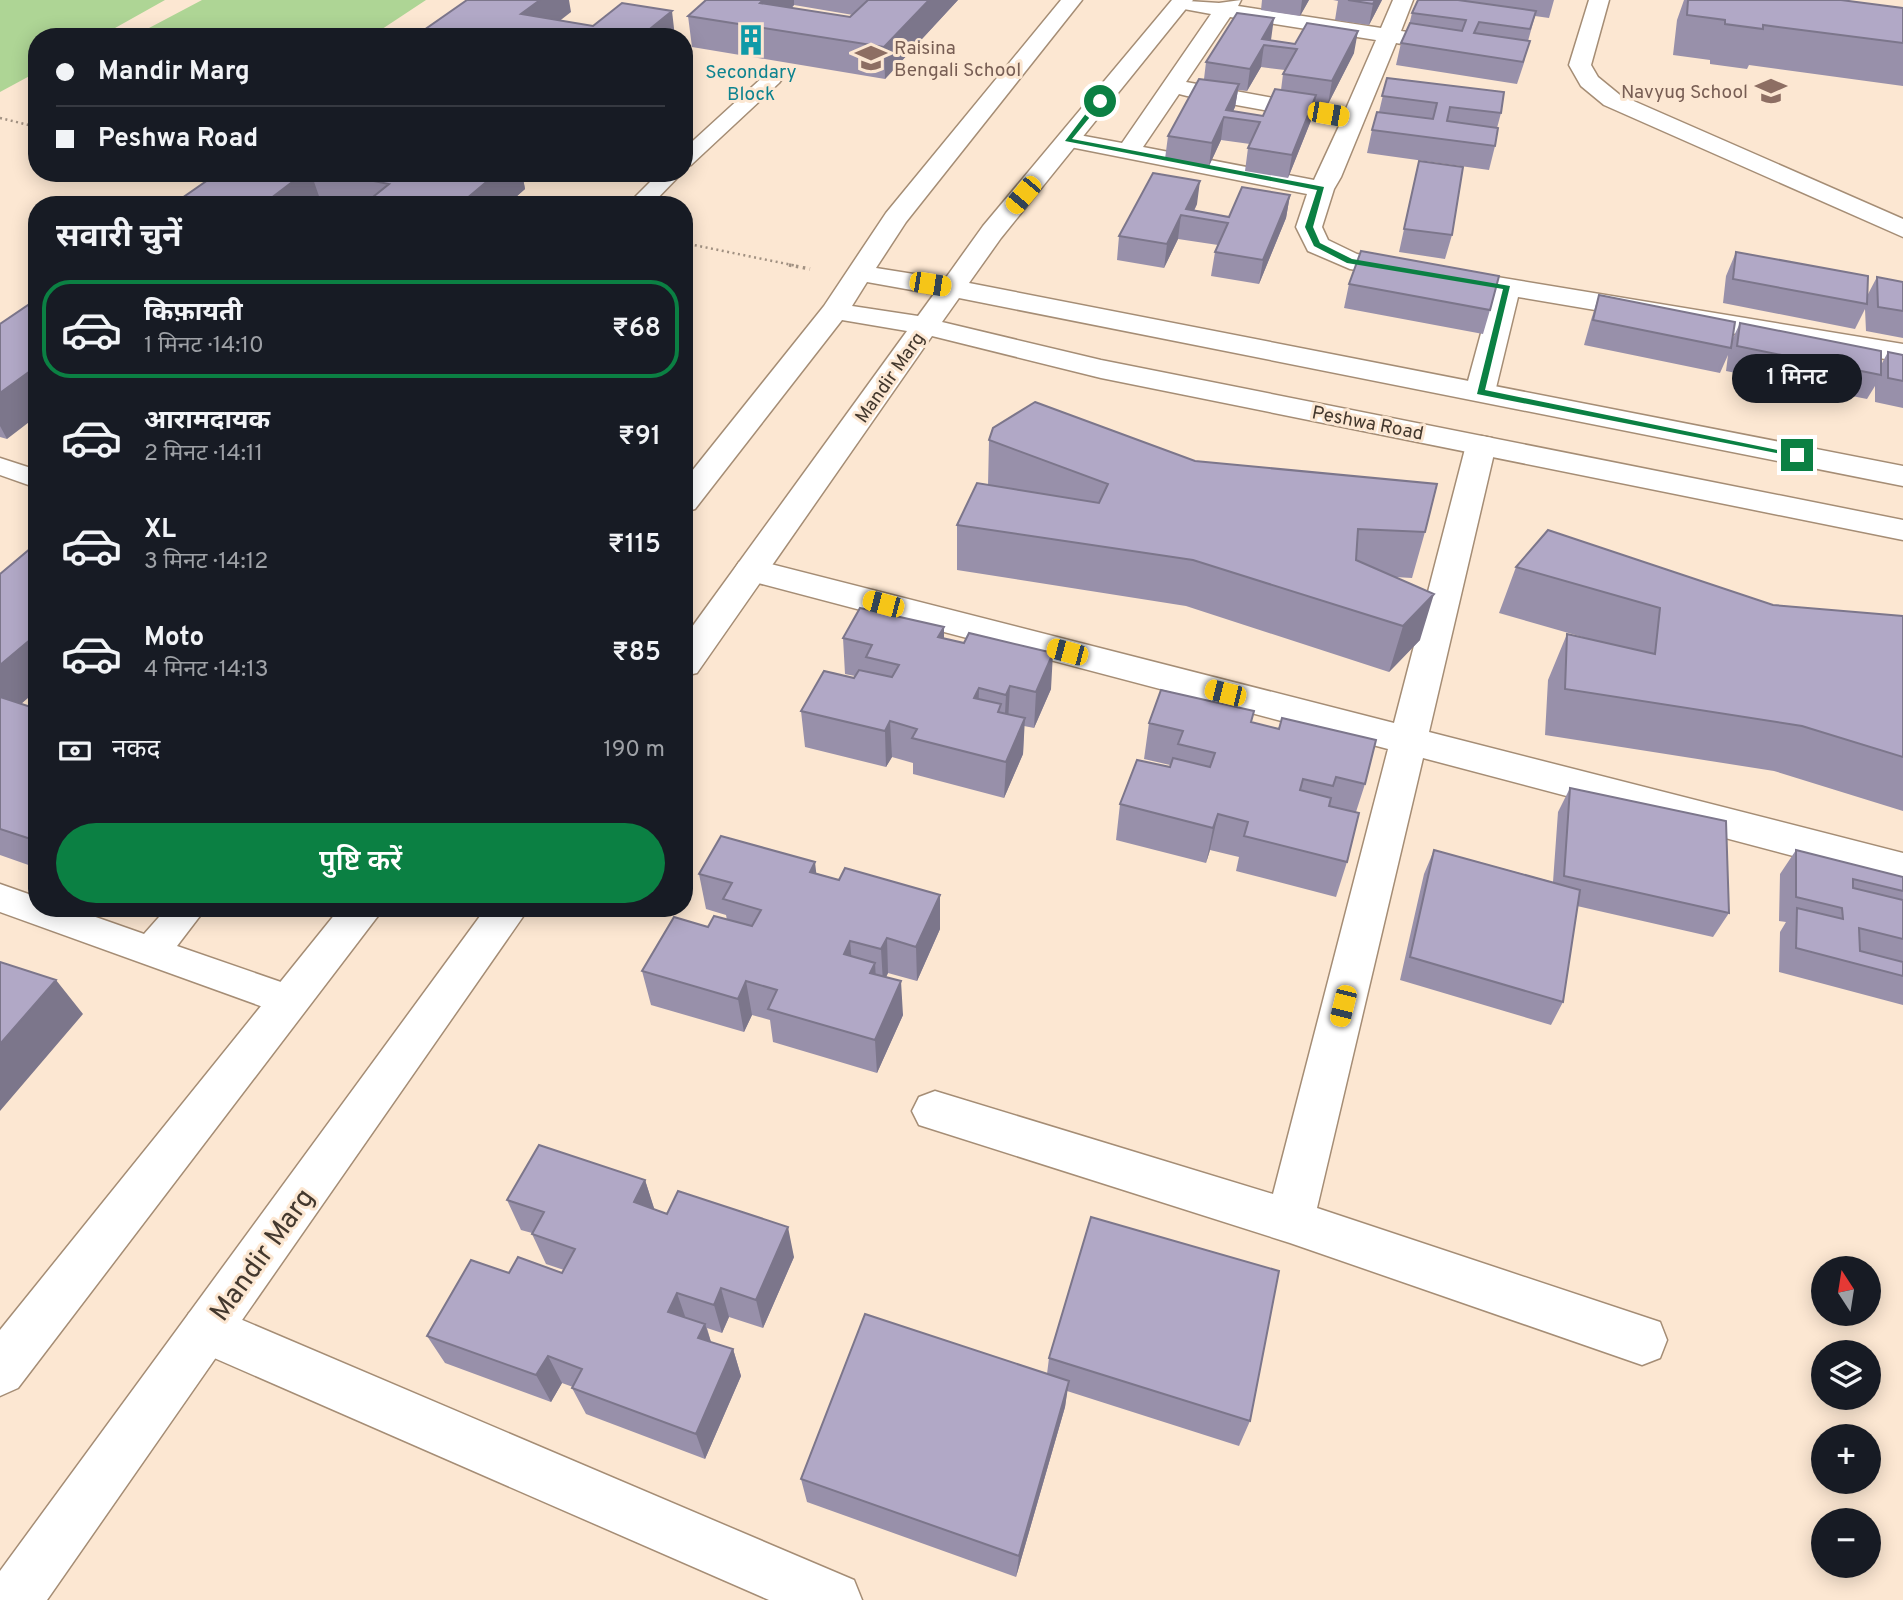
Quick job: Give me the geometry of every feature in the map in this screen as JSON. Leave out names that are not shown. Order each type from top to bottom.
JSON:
[{"type":"street","points":[[693,491],[835,311],[895,218],[1072,0]]},
{"type":"street","points":[[1403,0],[1321,189],[1309,227],[1317,245],[1350,261],[1903,353]]},
{"type":"street","points":[[1599,0],[1580,65],[1589,81],[1612,100],[1903,229]]},
{"type":"street","points":[[1181,2],[1228,5],[1428,41]]},
{"type":"street","name":"Mandir Marg","points":[[693,651],[992,232],[1181,2]]},
{"type":"street","points":[[1127,153],[1228,5]]},
{"type":"street","points":[[1371,76],[1396,80]]},
{"type":"street","points":[[1172,86],[1353,119]]},
{"type":"street","points":[[1068,140],[1321,189]]},
{"type":"street","points":[[861,273],[953,288],[1903,476]]},
{"type":"street","points":[[1480,392],[1507,287]]},
{"type":"street","name":"Peshwa Road","points":[[835,311],[925,326],[1101,369],[1903,530]]},
{"type":"street","points":[[1290,1221],[1481,445]]},
{"type":"street","points":[[751,570],[1903,869]]},
{"type":"street","points":[[0,1370],[357,917]]},
{"type":"street","name":"Mandir Marg","points":[[13,1600],[503,917]]},
{"type":"street","points":[[935,1111],[1290,1221],[1642,1340]]},
{"type":"street","points":[[207,1330],[834,1600]]},
{"type":"lane","points":[[693,153],[772,79]]},
{"type":"lane","points":[[648,196],[662,182]]},
{"type":"lane","points":[[0,466],[28,477]]},
{"type":"lane","points":[[0,898],[28,908]]},
{"type":"lane","points":[[54,917],[291,1000]]},
{"type":"lane","points":[[151,951],[180,917]]},
{"type":"path","points":[[0,118],[28,125]]},
{"type":"path","points":[[693,245],[801,267]]},
{"type":"green space","points":[[0,0],[165,0],[115,28],[28,28],[28,77],[0,92]]},
{"type":"green space","points":[[202,0],[426,0],[384,28],[149,28]]},
{"type":"building","points":[[467,0],[540,0],[521,14],[593,26],[622,3],[672,11],[651,28],[427,28]]},
{"type":"building","points":[[706,0],[763,0],[760,3],[850,17],[868,0],[929,0],[884,47],[688,16]]},
{"type":"building","points":[[1348,0],[1375,0],[1373,4]]},
{"type":"building","points":[[1418,0],[1458,0],[1536,11],[1530,29],[1479,22],[1474,33],[1530,41],[1523,62],[1401,43],[1410,23],[1462,31],[1466,20],[1412,13]]},
{"type":"building","points":[[1688,0],[1841,0],[1903,8],[1903,43],[1763,25],[1763,29],[1725,24],[1725,20],[1687,15]]},
{"type":"building","points":[[1237,13],[1274,18],[1262,39],[1295,44],[1307,23],[1358,31],[1332,81],[1283,74],[1297,49],[1264,45],[1250,69],[1206,62]]},
{"type":"building","points":[[1387,78],[1504,92],[1501,113],[1450,107],[1447,121],[1498,128],[1495,146],[1372,130],[1377,112],[1433,119],[1437,103],[1382,96]]},
{"type":"building","points":[[1199,79],[1239,84],[1226,110],[1263,116],[1275,89],[1316,95],[1292,155],[1248,148],[1260,122],[1224,117],[1212,143],[1168,136]]},
{"type":"building","points":[[1419,161],[1463,167],[1452,235],[1404,229]]},
{"type":"building","points":[[1153,173],[1200,181],[1186,209],[1229,217],[1242,187],[1290,195],[1263,260],[1215,252],[1228,223],[1181,215],[1167,244],[1119,236]]},
{"type":"building","points":[[205,182],[292,182],[274,196],[185,196]]},
{"type":"building","points":[[379,182],[486,182],[470,196],[374,196],[389,184]]},
{"type":"building","points":[[1361,251],[1499,276],[1490,310],[1349,284]]},
{"type":"building","points":[[1736,252],[1868,276],[1867,304],[1733,279]]},
{"type":"building","points":[[1877,277],[1903,282],[1903,311],[1878,307]]},
{"type":"building","points":[[1599,295],[1735,322],[1731,348],[1593,320]]},
{"type":"building","points":[[28,305],[28,373],[0,393],[0,324]]},
{"type":"building","points":[[1740,323],[1881,351],[1881,375],[1737,346]]},
{"type":"building","points":[[1888,352],[1903,355],[1903,381],[1888,378]]},
{"type":"building","points":[[1035,402],[1195,461],[1437,484],[1425,532],[1358,529],[1356,560],[1434,594],[1403,626],[1193,560],[957,525],[977,483],[1099,503],[1108,484],[989,440],[993,428]]},
{"type":"building","points":[[1548,530],[1773,605],[1903,616],[1903,757],[1802,726],[1565,689],[1567,634],[1655,654],[1660,608],[1516,567]]},
{"type":"building","points":[[28,551],[28,642],[0,665],[0,574]]},
{"type":"building","points":[[860,608],[944,627],[938,637],[964,643],[969,633],[1053,653],[1036,692],[1010,686],[1006,695],[979,688],[974,698],[1001,704],[998,712],[1025,718],[1006,762],[912,738],[917,729],[890,721],[885,731],[801,711],[824,671],[854,678],[859,670],[892,677],[899,665],[866,657],[872,645],[843,638]]},
{"type":"building","points":[[1161,690],[1254,711],[1251,722],[1279,729],[1282,718],[1376,740],[1365,784],[1336,777],[1333,786],[1303,779],[1300,790],[1331,798],[1329,806],[1359,813],[1347,862],[1244,836],[1248,822],[1218,814],[1213,828],[1120,804],[1137,760],[1170,767],[1173,758],[1210,767],[1215,753],[1178,744],[1183,731],[1149,723]]},
{"type":"building","points":[[0,697],[28,706],[28,838],[0,829]]},
{"type":"building","points":[[1570,788],[1726,821],[1729,913],[1564,876]]},
{"type":"building","points":[[721,836],[815,862],[810,872],[839,880],[845,868],[940,895],[916,947],[887,938],[881,949],[850,941],[844,954],[875,963],[870,973],[901,981],[875,1040],[768,1009],[777,990],[746,981],[738,999],[642,971],[674,917],[708,927],[714,916],[752,926],[761,910],[723,899],[732,883],[699,874]]},
{"type":"building","points":[[1434,850],[1580,890],[1563,1002],[1410,957]]},
{"type":"building","points":[[1796,850],[1903,877],[1903,891],[1853,879],[1853,888],[1903,900],[1903,939],[1859,928],[1860,951],[1903,962],[1903,976],[1796,948],[1797,908],[1843,919],[1842,908],[1796,897]]},
{"type":"building","points":[[0,962],[56,980],[0,1044]]},
{"type":"building","points":[[539,1145],[645,1180],[634,1202],[667,1214],[678,1191],[788,1227],[756,1300],[721,1288],[714,1305],[677,1293],[668,1312],[705,1324],[698,1338],[733,1349],[696,1434],[572,1388],[582,1369],[548,1356],[536,1375],[427,1336],[471,1260],[509,1273],[518,1257],[562,1273],[575,1249],[532,1234],[544,1212],[507,1200]]},
{"type":"building","points":[[1091,1217],[1279,1271],[1250,1421],[1049,1358]]},
{"type":"building","points":[[865,1314],[1069,1381],[1019,1556],[801,1479]]},
{"type":"place","name":"Secondary Block","points":[[751,40]]},
{"type":"place","name":"Raisina Bengali School","points":[[871,58]]},
{"type":"place","name":"Navyug School","points":[[1771,91]]},
{"type":"route","points":[[1100,101],[1068,140],[1321,189],[1309,227],[1317,245],[1350,261],[1507,287],[1480,392],[1797,455]]}]
